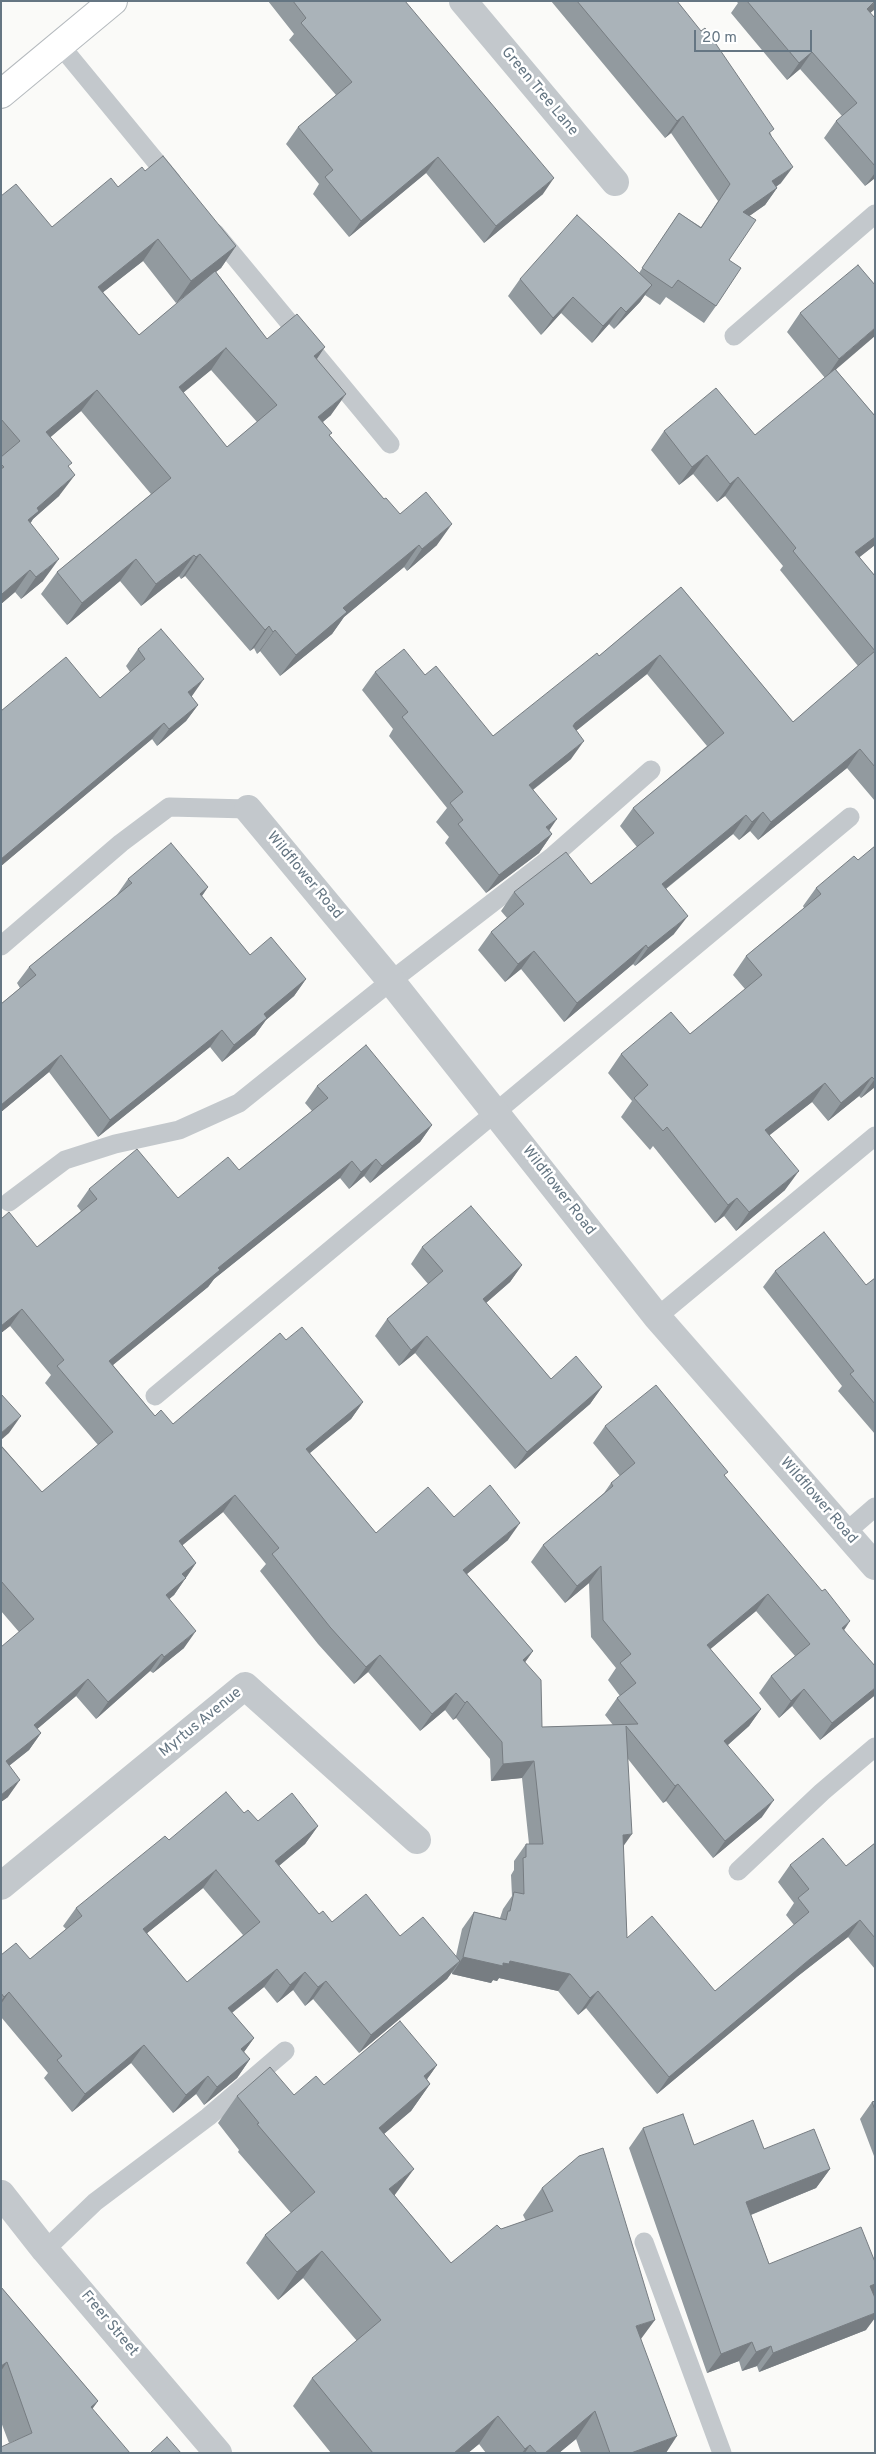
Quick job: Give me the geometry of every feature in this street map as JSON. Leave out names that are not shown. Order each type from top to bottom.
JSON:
[{"type":"main road","points":[[1,94],[113,1]]},
{"type":"street","name":"Green Tree Lane","points":[[463,1],[615,182]]},
{"type":"street","name":"Wildflower Road","points":[[248,809],[391,981],[657,1317],[875,1566]]},
{"type":"street","name":"Myrtus Avenue","points":[[1,1886],[245,1686],[417,1840]]},
{"type":"street","name":"Freer Street","points":[[1,2194],[45,2250],[218,2453]]},
{"type":"lane","points":[[60,45],[184,196]]},
{"type":"lane","points":[[734,336],[875,214]]},
{"type":"lane","points":[[202,218],[390,444]]},
{"type":"lane","points":[[9,1202],[65,1160],[115,1144],[179,1130],[239,1103],[391,981],[553,856],[651,770]]},
{"type":"lane","points":[[1,946],[121,843],[169,807],[248,809]]},
{"type":"lane","points":[[155,1396],[850,817]]},
{"type":"lane","points":[[657,1317],[875,1136]]},
{"type":"lane","points":[[845,1532],[875,1507]]},
{"type":"lane","points":[[738,1871],[822,1792],[875,1747]]},
{"type":"lane","points":[[45,2250],[95,2202],[208,2117],[285,2051]]},
{"type":"lane","points":[[644,2242],[722,2453]]},
{"type":"building","points":[[293,1],[405,1],[554,178],[496,226],[438,157],[361,221],[325,177],[333,170],[298,127],[352,82],[301,23],[306,18]]},
{"type":"building","points":[[577,1],[677,1],[701,31],[705,28],[774,129],[769,133],[793,167],[772,181],[777,188],[743,212],[756,220],[729,260],[741,268],[716,306],[678,280],[672,288],[642,268],[679,213],[701,228],[730,184],[683,116],[677,121]]},
{"type":"building","points":[[747,1],[875,1],[867,9],[875,18],[875,166],[836,121],[857,103],[812,52],[799,63]]},
{"type":"building","points":[[163,156],[236,246],[191,281],[158,239],[98,287],[139,335],[215,271],[267,339],[297,314],[325,347],[314,356],[346,394],[318,417],[332,433],[329,435],[384,499],[386,498],[400,514],[426,492],[452,524],[422,549],[419,545],[343,608],[347,612],[296,655],[275,630],[273,632],[269,626],[265,630],[200,554],[196,557],[194,555],[156,584],[136,559],[82,603],[57,572],[171,478],[97,390],[46,432],[72,463],[68,466],[75,475],[37,508],[39,511],[28,520],[59,559],[36,577],[30,570],[2,594],[1,592],[1,469],[4,467],[1,464],[1,457],[20,441],[1,419],[1,196],[16,184],[52,227],[111,178],[118,187],[142,167],[145,171]],"holes":[[[226,348],[277,405],[227,447],[179,387]]]},
{"type":"building","points":[[577,215],[652,285],[626,312],[621,307],[603,326],[573,297],[553,318],[520,279]]},
{"type":"building","points":[[858,265],[875,285],[875,328],[839,359],[800,313]]},
{"type":"building","points":[[835,369],[875,416],[875,537],[855,552],[875,576],[875,651],[793,551],[796,548],[738,477],[730,484],[707,455],[692,467],[664,431],[716,388],[755,435]]},
{"type":"building","points":[[681,587],[793,722],[875,651],[875,767],[860,749],[771,822],[763,812],[752,822],[746,815],[662,884],[688,916],[648,948],[646,945],[577,1003],[534,951],[518,964],[491,932],[524,904],[514,892],[566,852],[591,884],[654,833],[633,808],[724,733],[660,655],[575,723],[573,726],[584,741],[529,785],[557,819],[546,827],[552,834],[499,875],[458,824],[463,820],[450,803],[463,792],[402,717],[408,712],[375,672],[404,649],[425,675],[436,666],[493,736],[597,653],[599,656]]},
{"type":"building","points":[[161,629],[204,679],[188,692],[198,705],[169,729],[164,723],[1,859],[1,711],[66,657],[100,698],[145,659],[138,649]]},
{"type":"building","points":[[171,843],[208,887],[200,894],[250,955],[271,937],[306,979],[264,1014],[267,1018],[234,1045],[222,1030],[110,1120],[61,1055],[1,1105],[1,1004],[36,975],[29,967],[132,883],[128,879]]},
{"type":"building","points":[[875,846],[875,1079],[872,1077],[841,1103],[825,1083],[765,1130],[799,1171],[749,1212],[737,1198],[728,1205],[667,1127],[663,1131],[634,1098],[648,1085],[621,1054],[671,1012],[690,1034],[762,975],[746,956],[821,894],[816,888],[854,856],[858,860]]},
{"type":"building","points":[[366,1045],[432,1125],[382,1166],[376,1159],[361,1172],[352,1161],[218,1268],[220,1270],[109,1361],[155,1416],[161,1410],[173,1424],[280,1333],[286,1340],[302,1327],[363,1402],[306,1449],[376,1533],[428,1487],[454,1517],[490,1485],[520,1523],[463,1570],[533,1651],[523,1660],[541,1680],[542,1727],[638,1724],[617,1698],[636,1683],[620,1663],[631,1654],[603,1620],[601,1566],[577,1586],[543,1545],[613,1486],[611,1483],[635,1463],[605,1426],[656,1385],[728,1472],[724,1475],[822,1591],[825,1589],[850,1621],[842,1628],[875,1666],[875,1688],[832,1723],[804,1689],[791,1701],[771,1676],[810,1644],[768,1594],[707,1645],[761,1709],[724,1741],[774,1800],[725,1841],[678,1784],[675,1786],[626,1726],[632,1834],[623,1835],[627,1938],[652,1916],[715,1991],[809,1912],[798,1898],[809,1889],[790,1865],[823,1838],[846,1866],[875,1843],[875,1938],[860,1920],[810,1959],[669,2077],[598,1991],[590,1998],[570,1974],[510,1961],[509,1964],[503,1963],[503,1966],[463,1957],[474,1912],[506,1920],[514,1892],[524,1894],[523,1858],[526,1857],[526,1844],[543,1844],[534,1761],[503,1764],[502,1742],[467,1701],[465,1703],[456,1693],[432,1714],[380,1655],[366,1667],[330,1627],[272,1554],[279,1548],[235,1495],[179,1541],[196,1563],[182,1574],[186,1578],[166,1595],[196,1631],[164,1657],[162,1654],[108,1702],[88,1679],[34,1725],[41,1733],[6,1761],[20,1780],[1,1795],[1,1647],[34,1619],[1,1581],[1,1446],[42,1492],[113,1432],[57,1366],[64,1360],[22,1309],[1,1326],[1,1219],[9,1212],[37,1247],[97,1199],[89,1189],[137,1149],[178,1198],[228,1157],[239,1170],[328,1098],[317,1086]]},
{"type":"building","points":[[471,1206],[522,1265],[483,1299],[551,1379],[576,1356],[602,1387],[527,1452],[427,1336],[411,1350],[387,1319],[443,1271],[422,1247]]},
{"type":"building","points":[[824,1232],[866,1285],[875,1278],[875,1404],[850,1374],[854,1371],[775,1271]]},
{"type":"building","points":[[1,1394],[21,1416],[1,1433]]},
{"type":"building","points":[[226,1792],[244,1813],[248,1810],[258,1821],[292,1793],[318,1826],[275,1861],[319,1914],[323,1911],[332,1922],[366,1894],[400,1936],[423,1917],[460,1961],[371,2035],[326,1981],[318,1987],[305,1972],[290,1985],[277,1969],[228,2008],[254,2038],[241,2049],[250,2059],[217,2087],[208,2076],[186,2095],[144,2045],[85,2094],[57,2060],[62,2056],[9,1992],[4,1997],[1,1993],[1,1955],[16,1943],[30,1959],[82,1916],[76,1908],[165,1836],[169,1840]],"holes":[[[216,1870],[260,1922],[187,1982],[143,1929]]]},
{"type":"building","points":[[400,2021],[437,2065],[424,2076],[430,2084],[379,2128],[414,2169],[389,2189],[451,2263],[497,2225],[501,2229],[553,2211],[542,2188],[579,2156],[603,2148],[655,2320],[636,2326],[677,2436],[631,2453],[610,2453],[595,2411],[545,2453],[537,2453],[530,2445],[525,2449],[498,2416],[454,2453],[373,2453],[312,2378],[381,2320],[322,2251],[297,2272],[265,2235],[315,2192],[257,2124],[259,2123],[237,2096],[270,2067],[294,2095],[316,2076],[324,2085]]},
{"type":"building","points":[[683,2114],[694,2145],[753,2120],[764,2149],[814,2129],[830,2169],[746,2202],[769,2264],[861,2227],[875,2262],[875,2284],[870,2286],[875,2298],[875,2313],[773,2353],[771,2346],[756,2352],[752,2342],[721,2354],[643,2128]]},
{"type":"building","points":[[1,2287],[98,2401],[91,2407],[130,2453],[1,2453],[1,2447],[32,2433],[7,2362],[1,2366]]},
{"type":"building","points":[[167,2437],[181,2453],[150,2453]]}]
